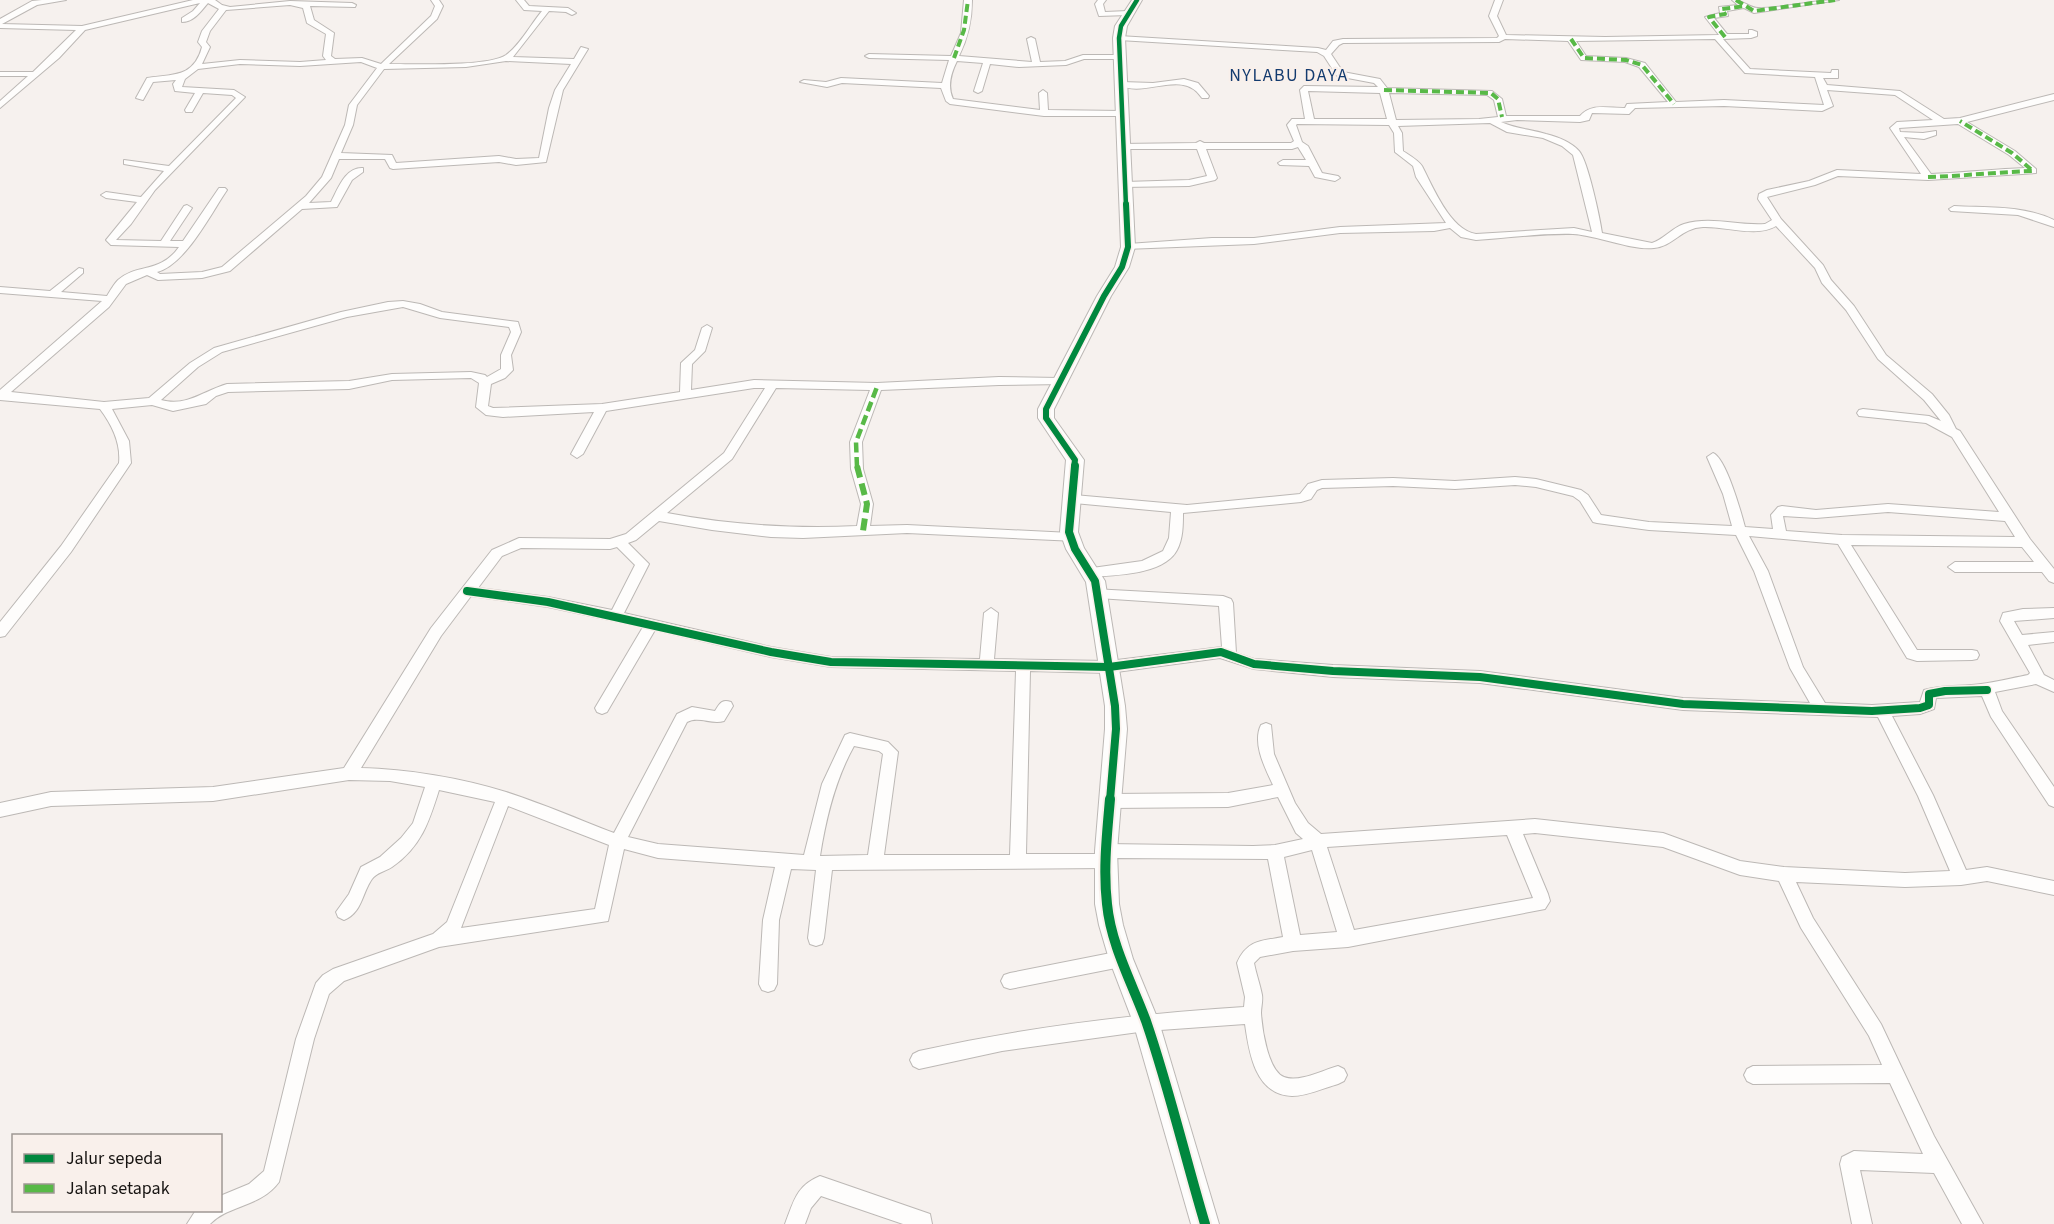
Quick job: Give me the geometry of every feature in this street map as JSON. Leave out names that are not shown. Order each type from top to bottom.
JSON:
[{"type":"street","points":[[0,24],[35,3],[62,0]]},
{"type":"street","points":[[150,272],[161,277],[202,275],[226,268],[299,206],[326,178],[349,125],[353,105],[382,67],[434,17],[438,6],[435,0]]},
{"type":"street","points":[[520,0],[527,8],[572,13]]},
{"type":"street","points":[[968,0],[962,42],[945,86],[948,99],[953,102],[1044,113],[1121,114]]},
{"type":"street","points":[[1102,0],[1099,4],[1102,14],[1132,7]]},
{"type":"street","points":[[1499,0],[1493,16],[1503,37]]},
{"type":"street","points":[[1736,0],[1745,6],[1759,10],[1835,0]]},
{"type":"street","points":[[0,24],[82,28],[176,5],[206,1],[212,1],[224,8],[300,3],[352,5]]},
{"type":"street","points":[[185,20],[196,13],[206,1]]},
{"type":"street","points":[[300,3],[307,7],[309,21],[330,33],[327,56],[333,62]]},
{"type":"street","points":[[1745,6],[1724,8],[1722,9],[1725,14],[1709,17],[1721,37],[1748,71],[1835,76],[1835,72]]},
{"type":"street","points":[[1132,7],[1121,26],[1119,48],[1128,247],[1122,267],[1104,296],[1046,409],[1046,418],[1075,460],[1074,499],[1070,521],[1071,538],[1090,572],[1098,593],[1109,667],[1116,729],[1106,856],[1107,904],[1121,959],[1146,1022],[1205,1224]]},
{"type":"street","points":[[187,244],[111,242],[144,200],[241,97],[234,93],[178,89],[177,84],[182,76],[196,67],[205,53],[206,47],[202,42],[206,31],[224,8]]},
{"type":"street","points":[[506,59],[548,9]]},
{"type":"street","points":[[0,105],[57,56],[82,28]]},
{"type":"street","points":[[1327,54],[1336,43],[1343,40],[1754,36],[1752,32]]},
{"type":"street","points":[[1031,39],[1036,64]]},
{"type":"street","points":[[1571,39],[1584,58],[1626,60],[1642,65],[1674,104]]},
{"type":"street","points":[[869,56],[954,58],[987,63],[1036,64],[1072,63],[1083,57],[1119,48],[1262,45],[1318,50],[1327,54],[1340,74],[1373,79],[1380,83],[1384,90],[1392,123],[1398,133],[1399,152],[1419,169],[1421,177],[1452,225],[1464,235],[1476,237],[1574,231],[1652,246],[1660,245],[1677,229],[1693,224],[1762,228],[1772,226],[1777,221]]},
{"type":"street","points":[[334,156],[385,156],[389,157],[393,166],[499,159],[516,162],[542,160],[545,158],[553,108],[559,90],[584,49]]},
{"type":"street","points":[[196,67],[249,61],[300,64],[365,61],[382,67],[466,65],[506,59],[576,62]]},
{"type":"street","points":[[978,92],[987,63]]},
{"type":"street","points":[[0,74],[35,74]]},
{"type":"street","points":[[1297,143],[1292,123],[1310,120],[1442,124],[1502,117],[1580,119],[1586,118],[1590,110],[1623,112],[1629,111],[1630,106],[1635,105],[1674,104],[1724,103],[1822,108],[1829,106],[1818,75]]},
{"type":"street","points":[[140,99],[150,80],[182,76]]},
{"type":"street","points":[[804,82],[826,85],[841,80],[945,86]]},
{"type":"street","points":[[1122,84],[1155,85],[1170,81],[1185,81],[1200,88],[1205,96]]},
{"type":"street","points":[[1824,87],[1897,93],[1942,122]]},
{"type":"street","points":[[1310,120],[1305,88],[1491,93],[1498,99],[1502,117]]},
{"type":"street","points":[[189,110],[200,91]]},
{"type":"street","points":[[1043,93],[1044,113]]},
{"type":"street","points":[[1928,177],[1898,135],[1894,128],[1897,125],[1960,120],[2054,97]]},
{"type":"street","points":[[1491,120],[1509,130],[1545,136],[1565,144],[1577,154],[1595,218],[1597,234]]},
{"type":"street","points":[[1960,120],[2012,153],[2033,171],[1976,172],[1963,176],[1908,178],[1837,173],[1812,183],[1770,192],[1762,196],[1777,221],[1819,267],[1826,281],[1850,308],[1882,357],[1928,397],[1946,418],[1950,429],[1965,447],[2025,542],[2050,572]]},
{"type":"street","points":[[1898,135],[1924,136],[1933,133]]},
{"type":"street","points":[[1123,146],[1200,144],[1282,146],[1297,143],[1304,146],[1318,175],[1335,178]]},
{"type":"street","points":[[1125,185],[1189,183],[1212,178],[1200,144]]},
{"type":"street","points":[[128,162],[172,169]]},
{"type":"street","points":[[1283,163],[1312,163]]},
{"type":"street","points":[[299,206],[332,206],[348,178],[360,170]]},
{"type":"street","points":[[1,395],[111,299],[122,282],[171,262],[187,244],[222,190]]},
{"type":"street","points":[[106,195],[144,200]]},
{"type":"street","points":[[164,243],[187,208]]},
{"type":"street","points":[[1954,209],[2009,209],[2022,214],[2038,216],[2054,224]]},
{"type":"street","points":[[1128,247],[1212,241],[1254,241],[1340,230],[1434,228],[1452,225]]},
{"type":"street","points":[[51,295],[79,271]]},
{"type":"street","points":[[0,290],[111,299]]},
{"type":"street","points":[[153,401],[194,365],[218,350],[388,305],[403,304],[440,315],[514,324],[516,332],[506,355],[507,370],[501,376],[485,382]]},
{"type":"street","points":[[685,395],[687,363],[700,351],[706,328]]},
{"type":"street","points":[[1,395],[104,406],[153,401],[173,407],[201,401],[212,393],[227,388],[355,384],[392,377],[471,375],[481,377],[485,382],[482,407],[490,412],[536,412],[602,408],[736,386],[773,384],[877,387],[999,381],[1059,382]]},
{"type":"street","points":[[349,774],[436,632],[497,553],[519,543],[610,544],[631,537],[728,456],[773,384]]},
{"type":"street","points":[[864,531],[867,504],[857,469],[856,442],[877,387]]},
{"type":"street","points":[[0,632],[66,549],[125,463],[127,454],[123,438],[104,406]]},
{"type":"street","points":[[577,454],[602,408]]},
{"type":"street","points":[[1863,413],[1929,420],[1950,429]]},
{"type":"street","points":[[1713,457],[1729,494],[1740,531],[1761,571],[1797,668],[1821,710]]},
{"type":"street","points":[[1074,499],[1177,508],[1301,498],[1308,496],[1312,487],[1322,484],[1393,482],[1455,485],[1515,481],[1577,492],[1584,498],[1597,519],[1649,526],[1842,540],[2025,542]]},
{"type":"street","points":[[1090,572],[1133,567],[1154,561],[1167,554],[1174,543],[1177,508]]},
{"type":"street","points":[[1780,534],[1777,515],[1782,510],[1808,514],[1910,508],[2009,517]]},
{"type":"street","points":[[658,516],[712,526],[771,532],[907,529],[1071,538]]},
{"type":"street","points":[[1842,540],[1912,654],[1917,656],[1972,655]]},
{"type":"street","points":[[616,616],[642,564],[620,542]]},
{"type":"street","points":[[1955,567],[2050,572]]},
{"type":"street","points":[[467,591],[548,602],[771,652],[831,662],[1109,667],[1221,652],[1254,664],[1333,671],[1480,677],[1683,704],[1821,710],[1882,711],[1929,705],[1929,694],[1946,691],[1987,690],[1991,687],[2036,678],[2054,686]]},
{"type":"street","points":[[1098,593],[1223,601],[1226,603],[1229,655]]},
{"type":"street","points":[[986,666],[991,613]]},
{"type":"street","points":[[2036,678],[2038,674],[2034,664],[2007,621],[2008,617],[2054,613]]},
{"type":"street","points":[[602,708],[652,624]]},
{"type":"street","points":[[2020,640],[2054,637]]},
{"type":"street","points":[[1018,862],[1023,667]]},
{"type":"street","points":[[1987,690],[1996,713],[2054,800]]},
{"type":"street","points":[[222,1205],[258,1191],[267,1183],[272,1174],[305,1039],[322,989],[329,981],[438,940],[486,931],[601,917],[604,914],[608,882],[618,842],[682,718],[692,713],[719,717],[726,706]]},
{"type":"street","points":[[1882,711],[1925,795],[1961,878]]},
{"type":"street","points":[[1266,729],[1267,754],[1275,768],[1281,790],[1302,828],[1317,841],[1348,939]]},
{"type":"street","points":[[816,938],[819,816],[831,777],[850,739],[883,746],[891,752],[875,862]]},
{"type":"street","points":[[0,810],[51,799],[213,794],[349,774],[390,775],[434,782],[504,798],[618,842],[658,851],[784,862],[1018,862],[1106,856],[1253,853],[1275,852],[1317,841],[1379,835],[1512,827],[1565,828],[1663,840],[1740,868],[1784,874],[1905,880],[1961,878],[1987,874],[2054,888]]},
{"type":"street","points":[[344,912],[355,899],[367,872],[408,843],[420,826],[434,782]]},
{"type":"street","points":[[1110,801],[1228,800],[1281,790]]},
{"type":"street","points":[[438,940],[453,927],[504,798]]},
{"type":"street","points":[[1338,1075],[1292,1087],[1279,1085],[1270,1078],[1265,1070],[1252,1012],[1254,997],[1245,963],[1246,958],[1256,950],[1293,943],[1348,939],[1539,904],[1542,901],[1540,894],[1512,827]]},
{"type":"street","points":[[1275,852],[1293,943]]},
{"type":"street","points":[[768,984],[771,920],[784,862]]},
{"type":"street","points":[[1784,874],[1807,923],[1875,1030],[1938,1164],[1972,1224]]},
{"type":"street","points":[[1010,981],[1121,959]]},
{"type":"street","points":[[919,1060],[1002,1042],[1146,1022],[1236,1016],[1252,1012]]},
{"type":"street","points":[[1753,1075],[1896,1074]]},
{"type":"street","points":[[1862,1224],[1849,1164],[1854,1160],[1938,1164]]},
{"type":"street","points":[[795,1224],[807,1194],[812,1188],[820,1186],[923,1221],[922,1224]]},
{"type":"street","points":[[197,1224],[208,1212]]},
{"type":"marked path","points":[[954,58],[964,30],[968,0]]},
{"type":"marked path","points":[[1736,0],[1754,11],[1835,0]]},
{"type":"marked path","points":[[1725,37],[1709,17],[1725,14],[1722,9],[1745,6]]},
{"type":"marked path","points":[[1571,39],[1584,58],[1626,60],[1642,65],[1674,104]]},
{"type":"marked path","points":[[1384,90],[1491,93],[1498,99],[1502,117]]},
{"type":"marked path","points":[[1928,177],[1963,176],[1983,172],[2033,171],[2012,153],[1960,121]]},
{"type":"marked path","points":[[863,531],[867,504],[857,469],[856,442],[877,387]]},
{"type":"cycle path","points":[[1137,0],[1121,26],[1119,38],[1128,247],[1122,267],[1104,296],[1046,409],[1046,418],[1075,460],[1069,532],[1075,549],[1095,581],[1115,706],[1116,729],[1106,851],[1107,904],[1111,925],[1121,959],[1146,1022],[1205,1224]]},
{"type":"cycle path","points":[[467,591],[548,602],[771,652],[831,662],[1109,667],[1221,652],[1254,664],[1333,671],[1480,677],[1683,704],[1872,711],[1920,708],[1929,705],[1929,694],[1945,691],[1987,690]]},
{"type":"district","name":"NYLABU DAYA","points":[[1289,75]]}]
